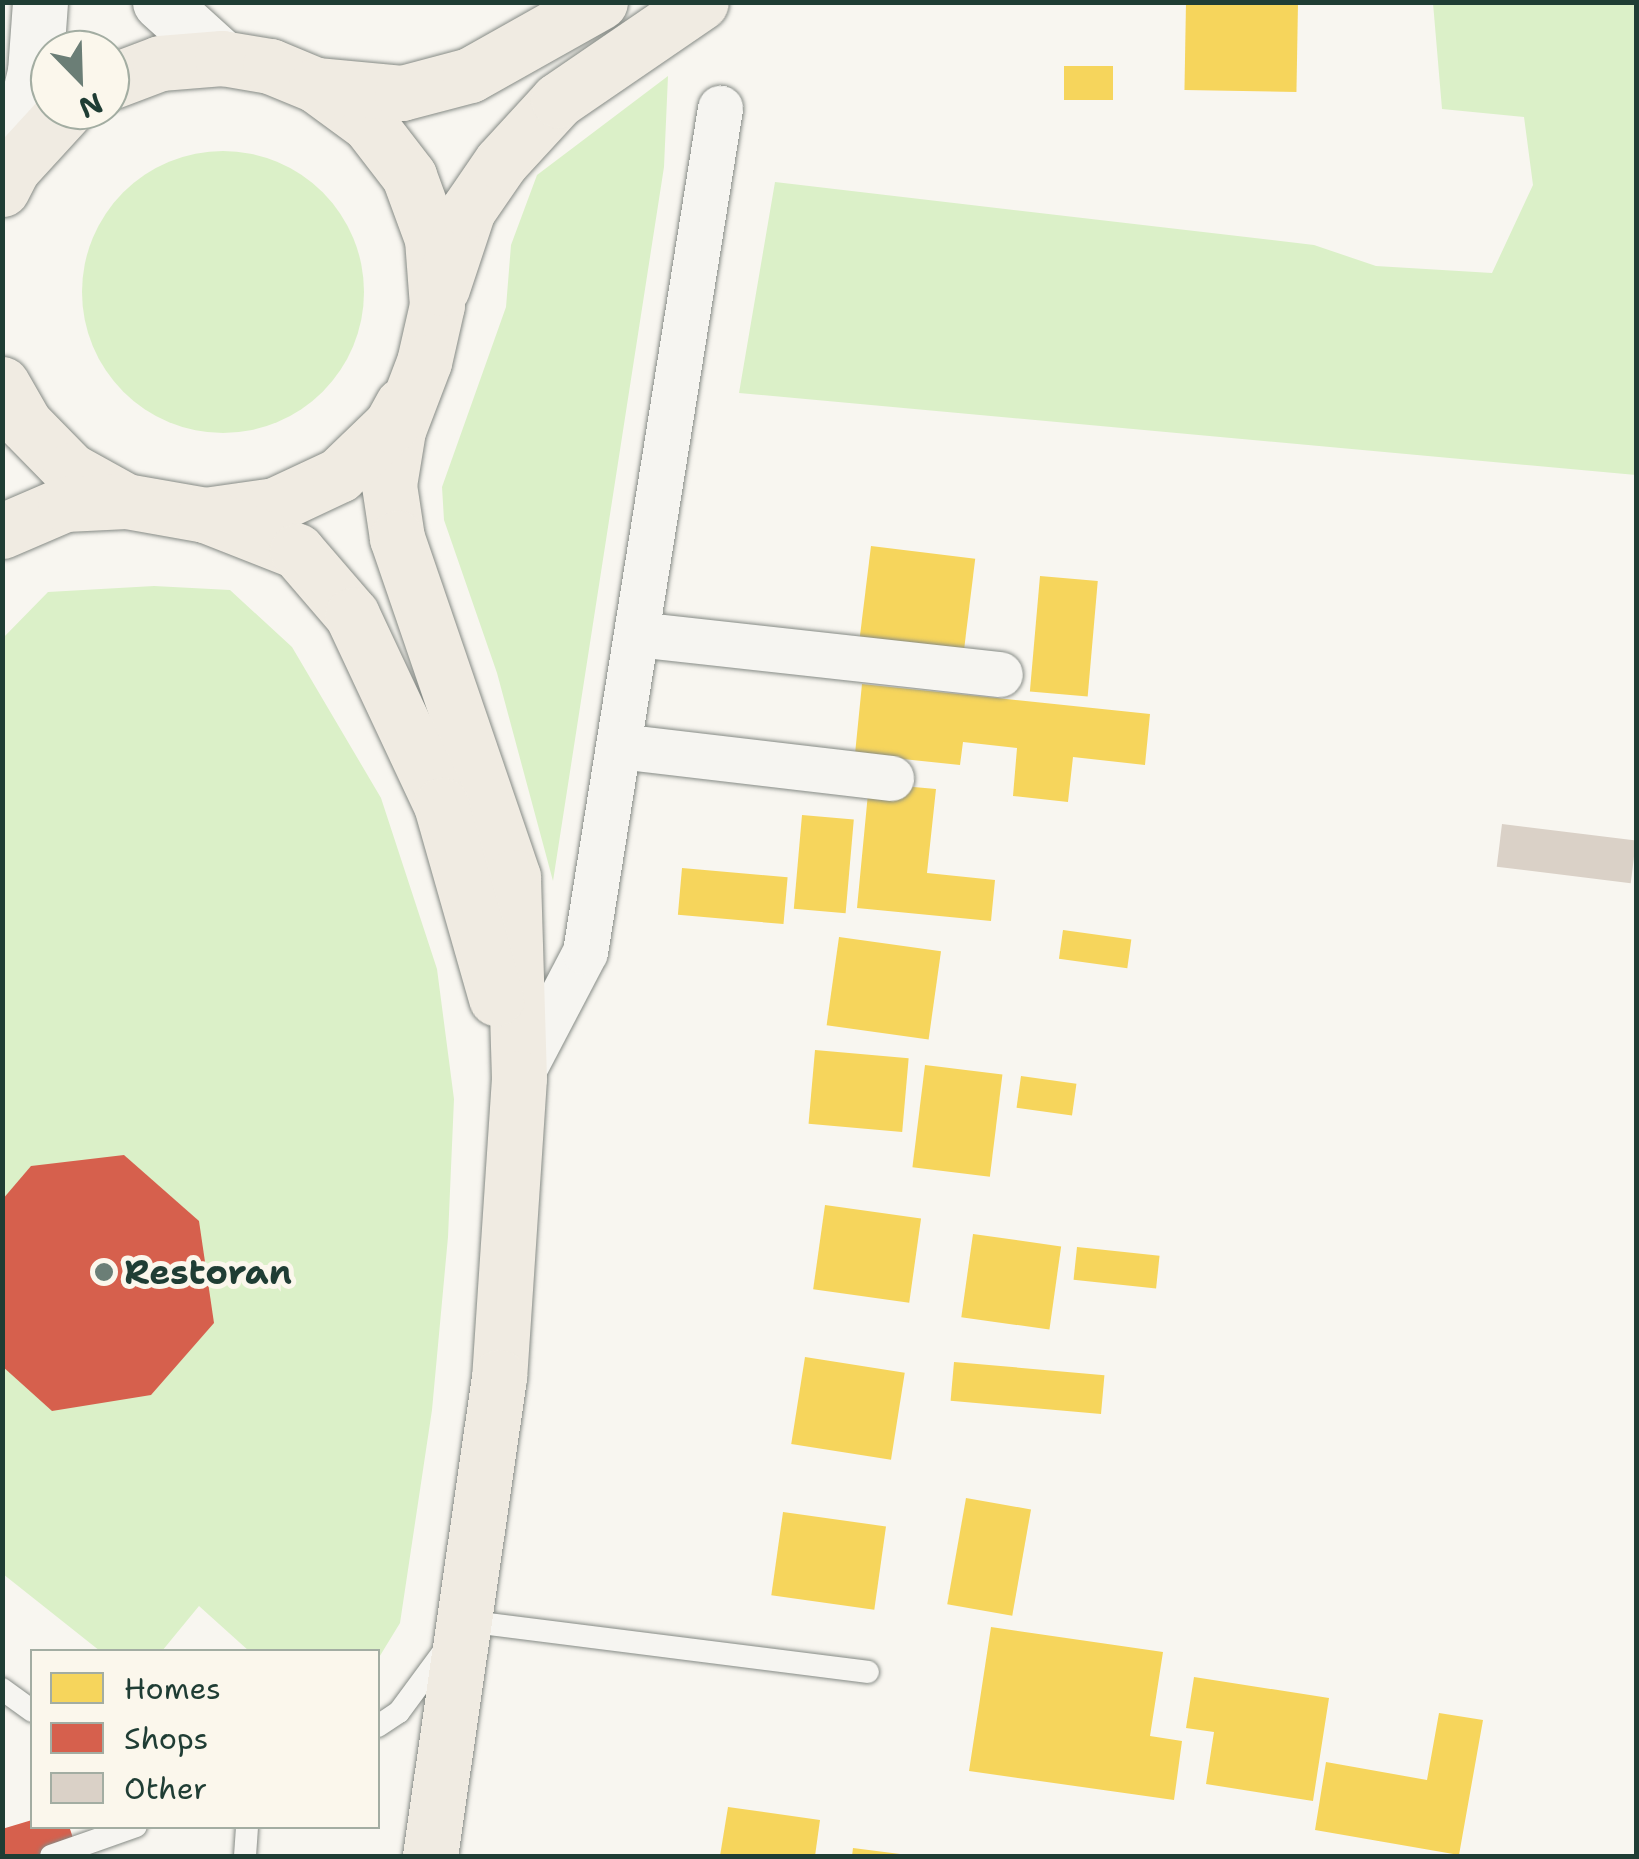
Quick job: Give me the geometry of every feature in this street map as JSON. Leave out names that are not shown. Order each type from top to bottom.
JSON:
[{"type":"main road","points":[[7,179],[35,72],[40,2]]},
{"type":"main road","points":[[160,2],[222,58]]},
{"type":"main road","points":[[316,85],[402,93],[470,75],[600,2]]},
{"type":"main road","points":[[430,1856],[469,1616],[499,1377],[518,1078],[513,877],[397,538],[388,485],[398,430],[424,362],[437,305],[468,210],[501,162],[558,100],[701,2]]},
{"type":"main road","points":[[130,74],[160,63],[222,58],[270,66],[316,85],[369,124],[409,176],[432,239],[437,305]]},
{"type":"main road","points":[[7,179],[49,130]]},
{"type":"main road","points":[[205,515],[275,505],[339,475],[391,425],[424,362]]},
{"type":"main road","points":[[2,384],[25,424],[70,470],[126,501]]},
{"type":"main road","points":[[2,531],[66,504],[126,501],[205,515],[297,551],[352,615],[441,805],[518,1078]]},
{"type":"street","points":[[518,1078],[585,952],[720,108]]},
{"type":"street","points":[[637,634],[1000,674]]},
{"type":"street","points":[[619,746],[891,778]]},
{"type":"lane","points":[[380,1725],[399,1712],[469,1616],[868,1672]]},
{"type":"lane","points":[[2,1689],[30,1710]]},
{"type":"lane","points":[[51,1856],[128,1829]]},
{"type":"lane","points":[[245,1856],[248,1829]]},
{"type":"green space","points":[[1433,3],[1636,3],[1636,475],[739,393],[775,182],[1314,245],[1376,266],[1492,273],[1533,185],[1524,117],[1442,109]]},
{"type":"green space","points":[[668,76],[664,167],[553,881],[497,673],[444,520],[442,487],[506,307],[511,245],[537,175]]},
{"type":"green space","points":[[223,151],[277,162],[323,192],[353,238],[364,292],[353,346],[323,392],[277,422],[223,433],[169,422],[123,392],[93,346],[82,292],[93,238],[123,192],[169,162]]},
{"type":"green space","points":[[154,586],[230,590],[292,647],[381,798],[437,969],[454,1099],[448,1237],[432,1410],[400,1623],[380,1656],[380,1649],[247,1649],[199,1606],[164,1649],[97,1649],[3,1574],[2,639],[48,592]]},
{"type":"building: Homes","points":[[1186,2],[1298,4],[1296,92],[1184,90]]},
{"type":"building: Homes","points":[[1064,66],[1113,66],[1113,100],[1064,100]]},
{"type":"building: Homes","points":[[871,546],[975,559],[964,650],[860,637]]},
{"type":"building: Homes","points":[[1040,576],[1098,581],[1088,697],[1030,692]]},
{"type":"building: Homes","points":[[862,684],[1150,714],[1145,765],[1073,757],[1068,802],[1013,796],[1017,748],[963,742],[960,765],[855,754]]},
{"type":"building: Homes","points":[[869,783],[936,789],[927,873],[995,880],[991,921],[857,908]]},
{"type":"building: Homes","points":[[802,815],[854,820],[846,913],[794,909]]},
{"type":"building: Homes","points":[[682,868],[788,877],[784,924],[678,915]]},
{"type":"building: Homes","points":[[1063,930],[1131,940],[1127,968],[1059,959]]},
{"type":"building: Homes","points":[[839,937],[941,951],[929,1039],[827,1025]]},
{"type":"building: Homes","points":[[815,1050],[909,1058],[902,1132],[809,1124]]},
{"type":"building: Homes","points":[[925,1065],[1002,1075],[990,1177],[912,1167]]},
{"type":"building: Homes","points":[[1021,1076],[1076,1084],[1072,1115],[1017,1108]]},
{"type":"building: Homes","points":[[825,1205],[921,1218],[909,1303],[813,1289]]},
{"type":"building: Homes","points":[[973,1234],[1061,1246],[1049,1330],[961,1317]]},
{"type":"building: Homes","points":[[1077,1247],[1160,1256],[1156,1288],[1074,1280]]},
{"type":"building: Homes","points":[[805,1357],[905,1373],[891,1460],[791,1444]]},
{"type":"building: Homes","points":[[954,1362],[1104,1375],[1101,1414],[951,1401]]},
{"type":"building: Homes","points":[[966,1498],[1031,1509],[1012,1616],[947,1604]]},
{"type":"building: Homes","points":[[783,1512],[886,1526],[874,1610],[771,1595]]},
{"type":"building: Homes","points":[[991,1627],[1163,1652],[1150,1736],[1182,1741],[1174,1800],[969,1771]]},
{"type":"building: Homes","points":[[1194,1677],[1329,1698],[1313,1801],[1206,1784],[1214,1732],[1186,1728]]},
{"type":"building: Homes","points":[[1439,1713],[1483,1720],[1459,1855],[1315,1830],[1326,1762],[1427,1780]]},
{"type":"building: Homes","points":[[728,1807],[820,1820],[815,1856],[720,1856]]},
{"type":"building: Homes","points":[[853,1848],[900,1854],[852,1856]]},
{"type":"building: Shops","name":"Restoran","points":[[124,1155],[199,1221],[214,1323],[151,1395],[52,1411],[2,1366],[2,1200],[31,1166]]},
{"type":"building: Shops","points":[[30,1821],[30,1829],[70,1829],[79,1856],[2,1856],[2,1829]]},
{"type":"building: Other","points":[[1502,824],[1636,840],[1631,883],[1497,867]]},
{"type":"place","name":"Restoran","points":[[104,1272]]}]
